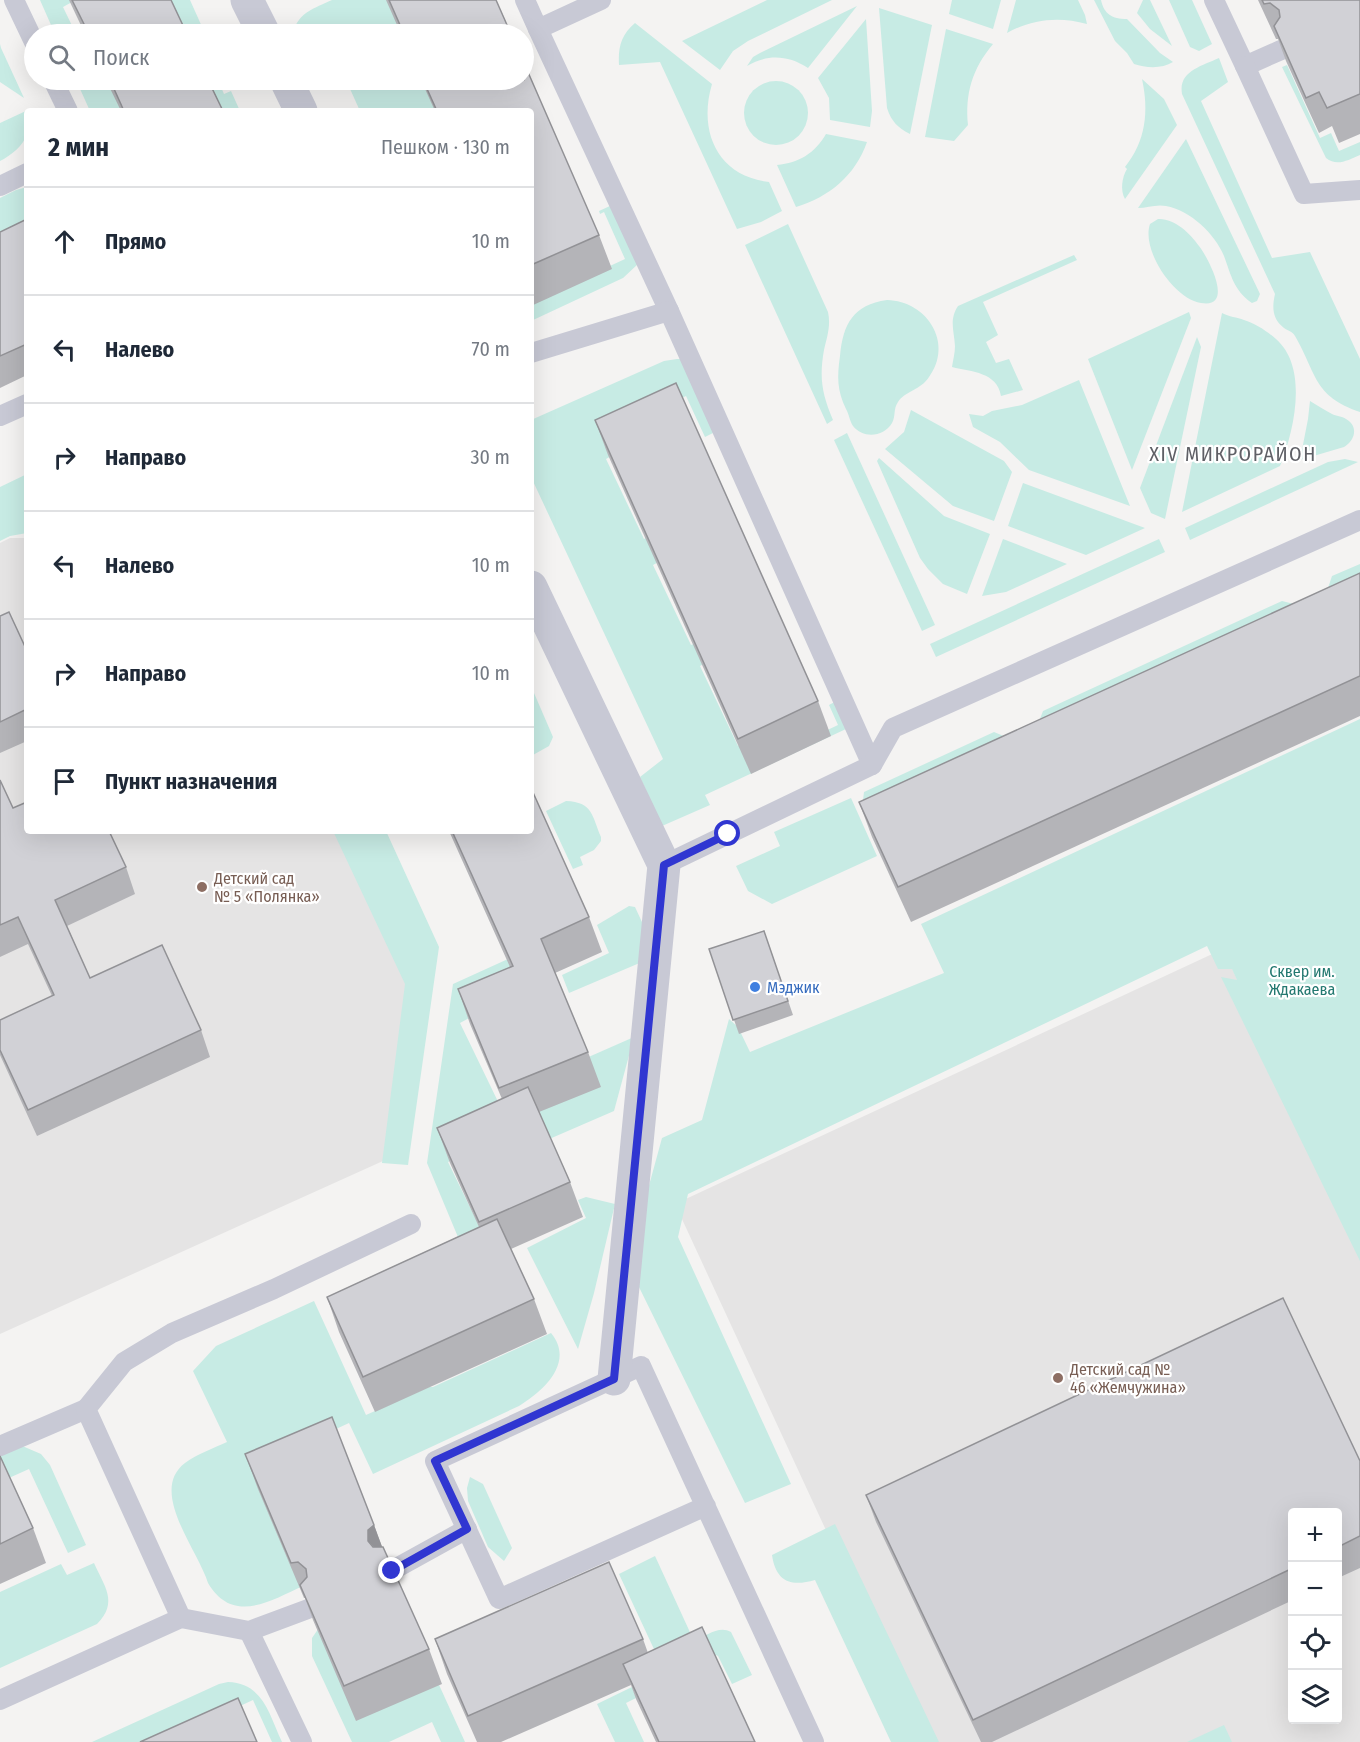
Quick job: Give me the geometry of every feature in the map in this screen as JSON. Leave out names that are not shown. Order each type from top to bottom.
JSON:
[{"type":"street","points":[[248,0],[259,24]]},
{"type":"street","points":[[291,90],[300,108]]},
{"type":"street","points":[[534,592],[664,865],[614,1379]]},
{"type":"lane","points":[[15,0],[26,24]]},
{"type":"lane","points":[[525,0],[669,311],[872,765]]},
{"type":"lane","points":[[538,29],[601,0]]},
{"type":"lane","points":[[1214,0],[1304,194],[1360,190]]},
{"type":"lane","points":[[1245,66],[1281,50]]},
{"type":"lane","points":[[58,90],[67,108]]},
{"type":"lane","points":[[0,186],[24,174]]},
{"type":"lane","points":[[534,352],[669,311]]},
{"type":"lane","points":[[0,416],[24,405]]},
{"type":"lane","points":[[664,865],[872,765],[893,728],[1360,520]]},
{"type":"lane","points":[[0,1446],[86,1409],[124,1362],[172,1333],[274,1289],[411,1224]]},
{"type":"lane","points":[[706,1506],[499,1599],[435,1461],[641,1366],[706,1506],[814,1742]]},
{"type":"lane","points":[[86,1409],[180,1618]]},
{"type":"lane","points":[[392,1571],[467,1529]]},
{"type":"lane","points":[[0,1700],[180,1618],[249,1631],[308,1609]]},
{"type":"lane","points":[[249,1631],[302,1742]]},
{"type":"shaded area","name":"Детский сад № 5 «Полянка»","points":[[10,538],[24,538],[24,834],[379,834],[429,943],[394,1156],[0,1334],[0,543]]},
{"type":"shaded area","name":"Детский сад № 46 «Жемчужина»","points":[[1223,949],[1360,1244],[1360,1742],[924,1742],[675,1204]]},
{"type":"green space","points":[[40,0],[72,0],[63,7],[71,24],[51,24]]},
{"type":"green space","points":[[151,0],[190,0],[201,24],[162,24]]},
{"type":"green space","points":[[332,0],[394,0],[406,24],[296,24],[313,8]]},
{"type":"green space","points":[[767,0],[832,0],[748,41],[733,51],[720,70],[682,41]]},
{"type":"green space","points":[[952,0],[1001,0],[993,29],[949,14]]},
{"type":"green space","points":[[1016,0],[1078,0],[1087,24],[1066,20],[1046,20],[1016,28],[1007,33]]},
{"type":"green space","points":[[1094,0],[1101,0],[1104,9],[1110,15],[1127,19],[1160,53],[1173,62],[1154,67],[1134,64],[1115,41]]},
{"type":"green space","points":[[1143,0],[1150,0],[1172,46],[1150,29],[1137,13]]},
{"type":"green space","points":[[1169,0],[1192,0],[1212,44],[1199,51],[1190,47]]},
{"type":"green space","points":[[857,6],[808,68],[785,58],[762,59],[747,66],[753,57],[760,53]]},
{"type":"green space","points":[[879,8],[932,25],[910,134],[895,124],[887,108]]},
{"type":"green space","points":[[866,19],[872,111],[870,127],[830,120],[829,98],[818,78]]},
{"type":"green space","points":[[635,23],[712,84],[708,101],[708,118],[710,134],[716,148],[724,161],[736,171],[751,178],[769,182],[782,211],[761,222],[737,229],[660,62],[619,65],[621,42],[626,32]]},
{"type":"green space","points":[[946,29],[993,44],[975,72],[969,92],[968,125],[954,141],[925,137]]},
{"type":"green space","points":[[0,44],[1,48],[24,98],[0,82]]},
{"type":"green space","points":[[1219,58],[1228,82],[1201,101],[1272,258],[1310,252],[1360,359],[1360,412],[1333,399],[1325,391],[1313,373],[1295,336],[1277,321],[1273,308],[1275,294],[1182,94],[1182,86],[1187,75]]},
{"type":"green space","points":[[1287,65],[1320,138],[1331,133],[1339,151],[1360,142],[1360,155],[1338,162],[1326,158],[1282,67]]},
{"type":"green space","points":[[1142,79],[1164,99],[1177,125],[1125,199],[1122,188],[1127,169],[1125,167],[1138,147],[1144,125],[1145,103]]},
{"type":"green space","points":[[776,81],[794,87],[802,95],[808,113],[802,131],[794,139],[776,145],[758,139],[750,131],[744,113],[750,95],[758,87]]},
{"type":"green space","points":[[81,90],[113,90],[121,108],[89,108]]},
{"type":"green space","points":[[193,90],[222,90],[224,94],[231,91],[239,108],[202,108]]},
{"type":"green space","points":[[351,90],[436,90],[444,108],[359,108]]},
{"type":"green space","points":[[24,112],[24,140],[16,150],[0,161],[0,123]]},
{"type":"green space","points":[[826,134],[867,142],[855,165],[839,184],[808,203],[796,207],[777,165],[806,156],[817,147]]},
{"type":"green space","points":[[1186,139],[1260,294],[1257,301],[1252,303],[1241,293],[1215,239],[1201,224],[1175,208],[1159,205],[1138,208]]},
{"type":"green space","points":[[24,188],[24,238],[0,249],[0,198]]},
{"type":"green space","points":[[623,200],[638,264],[623,278],[534,320],[534,301],[625,259],[604,212],[600,214],[599,211]]},
{"type":"green space","points":[[1158,219],[1170,221],[1181,227],[1203,252],[1216,280],[1218,290],[1217,298],[1211,303],[1191,300],[1180,293],[1162,272],[1150,247],[1148,235],[1150,224]]},
{"type":"green space","points":[[788,224],[829,317],[822,360],[824,394],[833,420],[827,424],[745,245]]},
{"type":"green space","points":[[1074,255],[1077,260],[983,302],[998,335],[986,342],[996,363],[1009,359],[1023,390],[1001,396],[999,388],[983,374],[952,367],[955,346],[953,321],[958,306]]},
{"type":"green space","points":[[887,300],[901,302],[924,316],[932,326],[939,351],[936,364],[926,381],[901,398],[888,428],[873,435],[862,433],[853,426],[839,389],[839,364],[844,334],[852,318],[866,306]]},
{"type":"green space","points":[[1189,312],[1191,318],[1132,470],[1088,359]]},
{"type":"green space","points":[[1222,313],[1248,321],[1261,328],[1276,339],[1286,351],[1293,366],[1296,400],[1294,418],[1280,466],[1182,512]]},
{"type":"green space","points":[[1197,337],[1201,347],[1165,519],[1151,513],[1140,488]]},
{"type":"green space","points":[[683,359],[715,432],[705,437],[686,396],[608,433],[617,453],[606,459],[644,539],[652,535],[664,559],[653,565],[691,645],[701,641],[711,660],[700,666],[738,746],[747,742],[758,763],[838,725],[829,705],[840,699],[846,729],[705,795],[710,805],[662,826],[640,777],[663,759],[534,483],[534,419],[664,361]]},
{"type":"green space","points":[[1079,380],[1130,506],[1029,470],[1000,442],[973,427],[969,414],[983,416],[992,411],[1022,405]]},
{"type":"green space","points":[[1310,401],[1350,422],[1354,433],[1351,441],[1344,447],[1300,460],[1308,419]]},
{"type":"green space","points":[[911,410],[1004,461],[1012,472],[994,521],[953,506],[885,449],[904,432]]},
{"type":"green space","points":[[847,433],[935,625],[922,631],[834,440]]},
{"type":"green space","points":[[879,458],[944,516],[990,534],[967,594],[943,584],[920,558],[877,461]]},
{"type":"green space","points":[[1345,459],[1358,462],[1190,540],[1185,528],[1328,462]]},
{"type":"green space","points":[[24,475],[24,534],[10,536],[0,541],[0,487]]},
{"type":"green space","points":[[1023,483],[1145,528],[1086,555],[1008,526]]},
{"type":"green space","points":[[1003,539],[1067,564],[1006,592],[982,596]]},
{"type":"green space","points":[[1159,539],[1165,552],[936,657],[930,644]]},
{"type":"green space","points":[[1360,564],[1360,597],[1328,588],[1332,576]]},
{"type":"green space","points":[[1282,601],[1294,604],[1038,724],[1043,711]]},
{"type":"green space","points":[[534,693],[553,737],[549,746],[534,754]]},
{"type":"green space","name":"Сквер им. Ждакаева","points":[[1360,719],[1360,1261],[1221,977],[1237,980],[1232,969],[1218,969],[1207,946],[688,1194],[678,1237],[791,1484],[745,1503],[638,1285],[630,1255],[662,1138],[702,1120],[729,1019],[738,1027],[750,1052],[944,973],[921,924]]},
{"type":"green space","points":[[994,732],[1006,737],[863,800],[864,792]]},
{"type":"green space","points":[[851,798],[877,856],[772,904],[748,891],[736,866],[780,846],[774,832]]},
{"type":"green space","points":[[566,801],[587,807],[601,837],[601,841],[594,850],[580,857],[583,865],[573,869],[546,811]]},
{"type":"green space","points":[[334,834],[387,834],[439,947],[408,1165],[382,1163],[405,984]]},
{"type":"green space","points":[[629,906],[635,907],[654,948],[649,959],[569,993],[562,975],[609,953],[597,925]]},
{"type":"green space","points":[[508,959],[515,973],[471,1017],[460,1023],[503,1112],[460,1156],[448,1162],[485,1238],[468,1261],[427,1163],[453,984]]},
{"type":"green space","points":[[634,1037],[614,1111],[547,1140],[530,1106],[584,1059]]},
{"type":"green space","points":[[586,1197],[615,1204],[578,1349],[527,1248],[586,1218],[578,1200]]},
{"type":"green space","points":[[314,1301],[366,1415],[551,1333],[558,1344],[560,1355],[558,1365],[546,1384],[519,1406],[373,1474],[349,1423],[258,1465],[303,1586],[265,1603],[240,1606],[229,1603],[218,1596],[208,1583],[173,1505],[172,1489],[175,1475],[185,1463],[227,1442],[193,1371],[216,1346]]},
{"type":"green space","points":[[20,1445],[41,1454],[50,1465],[86,1545],[68,1553],[29,1469],[0,1482],[0,1449]]},
{"type":"green space","points":[[470,1477],[483,1484],[512,1548],[504,1561],[488,1547],[468,1501],[467,1488]]},
{"type":"green space","points":[[835,1524],[939,1742],[891,1742],[815,1580],[792,1582],[781,1577],[777,1571],[772,1555]]},
{"type":"green space","points":[[655,1556],[694,1641],[717,1630],[731,1632],[752,1675],[732,1684],[718,1656],[696,1646],[660,1662],[619,1574]]},
{"type":"green space","points":[[94,1563],[108,1594],[107,1608],[97,1624],[0,1668],[0,1592],[61,1564],[67,1575]]},
{"type":"green space","points":[[323,1622],[435,1676],[465,1742],[441,1742],[432,1722],[389,1742],[352,1742],[312,1656],[312,1638]]},
{"type":"green space","points":[[228,1682],[240,1684],[257,1694],[268,1711],[282,1742],[272,1742],[253,1700],[162,1742],[92,1742],[219,1684]]},
{"type":"green space","points":[[632,1687],[636,1698],[626,1703],[644,1742],[615,1742],[597,1704]]},
{"type":"green space","points":[[1224,1725],[1232,1742],[1187,1742]]},
{"type":"building","points":[[72,0],[171,0],[182,24],[84,24]]},
{"type":"building","points":[[389,0],[496,0],[507,24],[400,24]]},
{"type":"building","points":[[1262,0],[1360,0],[1360,94],[1327,108],[1319,92],[1306,98],[1274,26],[1280,17],[1279,10],[1270,3],[1264,4]]},
{"type":"building","points":[[534,86],[599,235],[534,264],[534,108],[436,108],[428,90],[534,90]]},
{"type":"building","points":[[115,90],[213,90],[222,108],[123,108]]},
{"type":"building","points":[[24,220],[24,345],[0,356],[0,232]]},
{"type":"building","points":[[676,383],[818,701],[738,739],[595,420]]},
{"type":"building","points":[[1360,573],[1360,676],[898,887],[859,802]]},
{"type":"building","points":[[9,612],[24,644],[24,710],[0,722],[0,616]]},
{"type":"building","points":[[0,780],[13,808],[24,803],[24,834],[110,834],[126,867],[55,900],[90,978],[162,945],[201,1030],[28,1110],[0,1050],[0,1020],[54,995],[18,917],[0,925]]},
{"type":"building","points":[[534,795],[589,917],[541,939],[588,1052],[499,1088],[458,989],[513,966],[453,834],[534,834]]},
{"type":"building","points":[[764,931],[788,1001],[733,1020],[709,949]]},
{"type":"building","points":[[528,1087],[570,1182],[479,1222],[437,1128]]},
{"type":"building","points":[[497,1219],[534,1299],[363,1377],[327,1297]]},
{"type":"building","points":[[1283,1298],[1360,1461],[1360,1536],[1342,1545],[1342,1508],[1288,1508],[1288,1570],[973,1720],[866,1495]]},
{"type":"building","points":[[332,1417],[374,1525],[368,1530],[368,1541],[373,1547],[383,1547],[429,1649],[344,1686],[300,1585],[307,1577],[306,1569],[298,1562],[291,1563],[245,1454]]},
{"type":"building","points":[[0,1456],[33,1528],[0,1544]]},
{"type":"building","points":[[609,1562],[643,1639],[468,1716],[435,1639]]},
{"type":"building","points":[[702,1627],[755,1742],[659,1742],[623,1664]]},
{"type":"building","points":[[238,1698],[257,1742],[140,1742]]},
{"type":"place","name":"Детский сад № 5 «Полянка»","points":[[202,887]]},
{"type":"place","name":"Мэджик","points":[[755,987]]},
{"type":"place","name":"Детский сад № 46 «Жемчужина»","points":[[1058,1378]]},
{"type":"district","name":"XIV МИКРОРАЙОН","points":[[1233,454]]},
{"type":"route","points":[[392,1571],[467,1529],[435,1461],[614,1379],[664,865],[728,834]]}]
